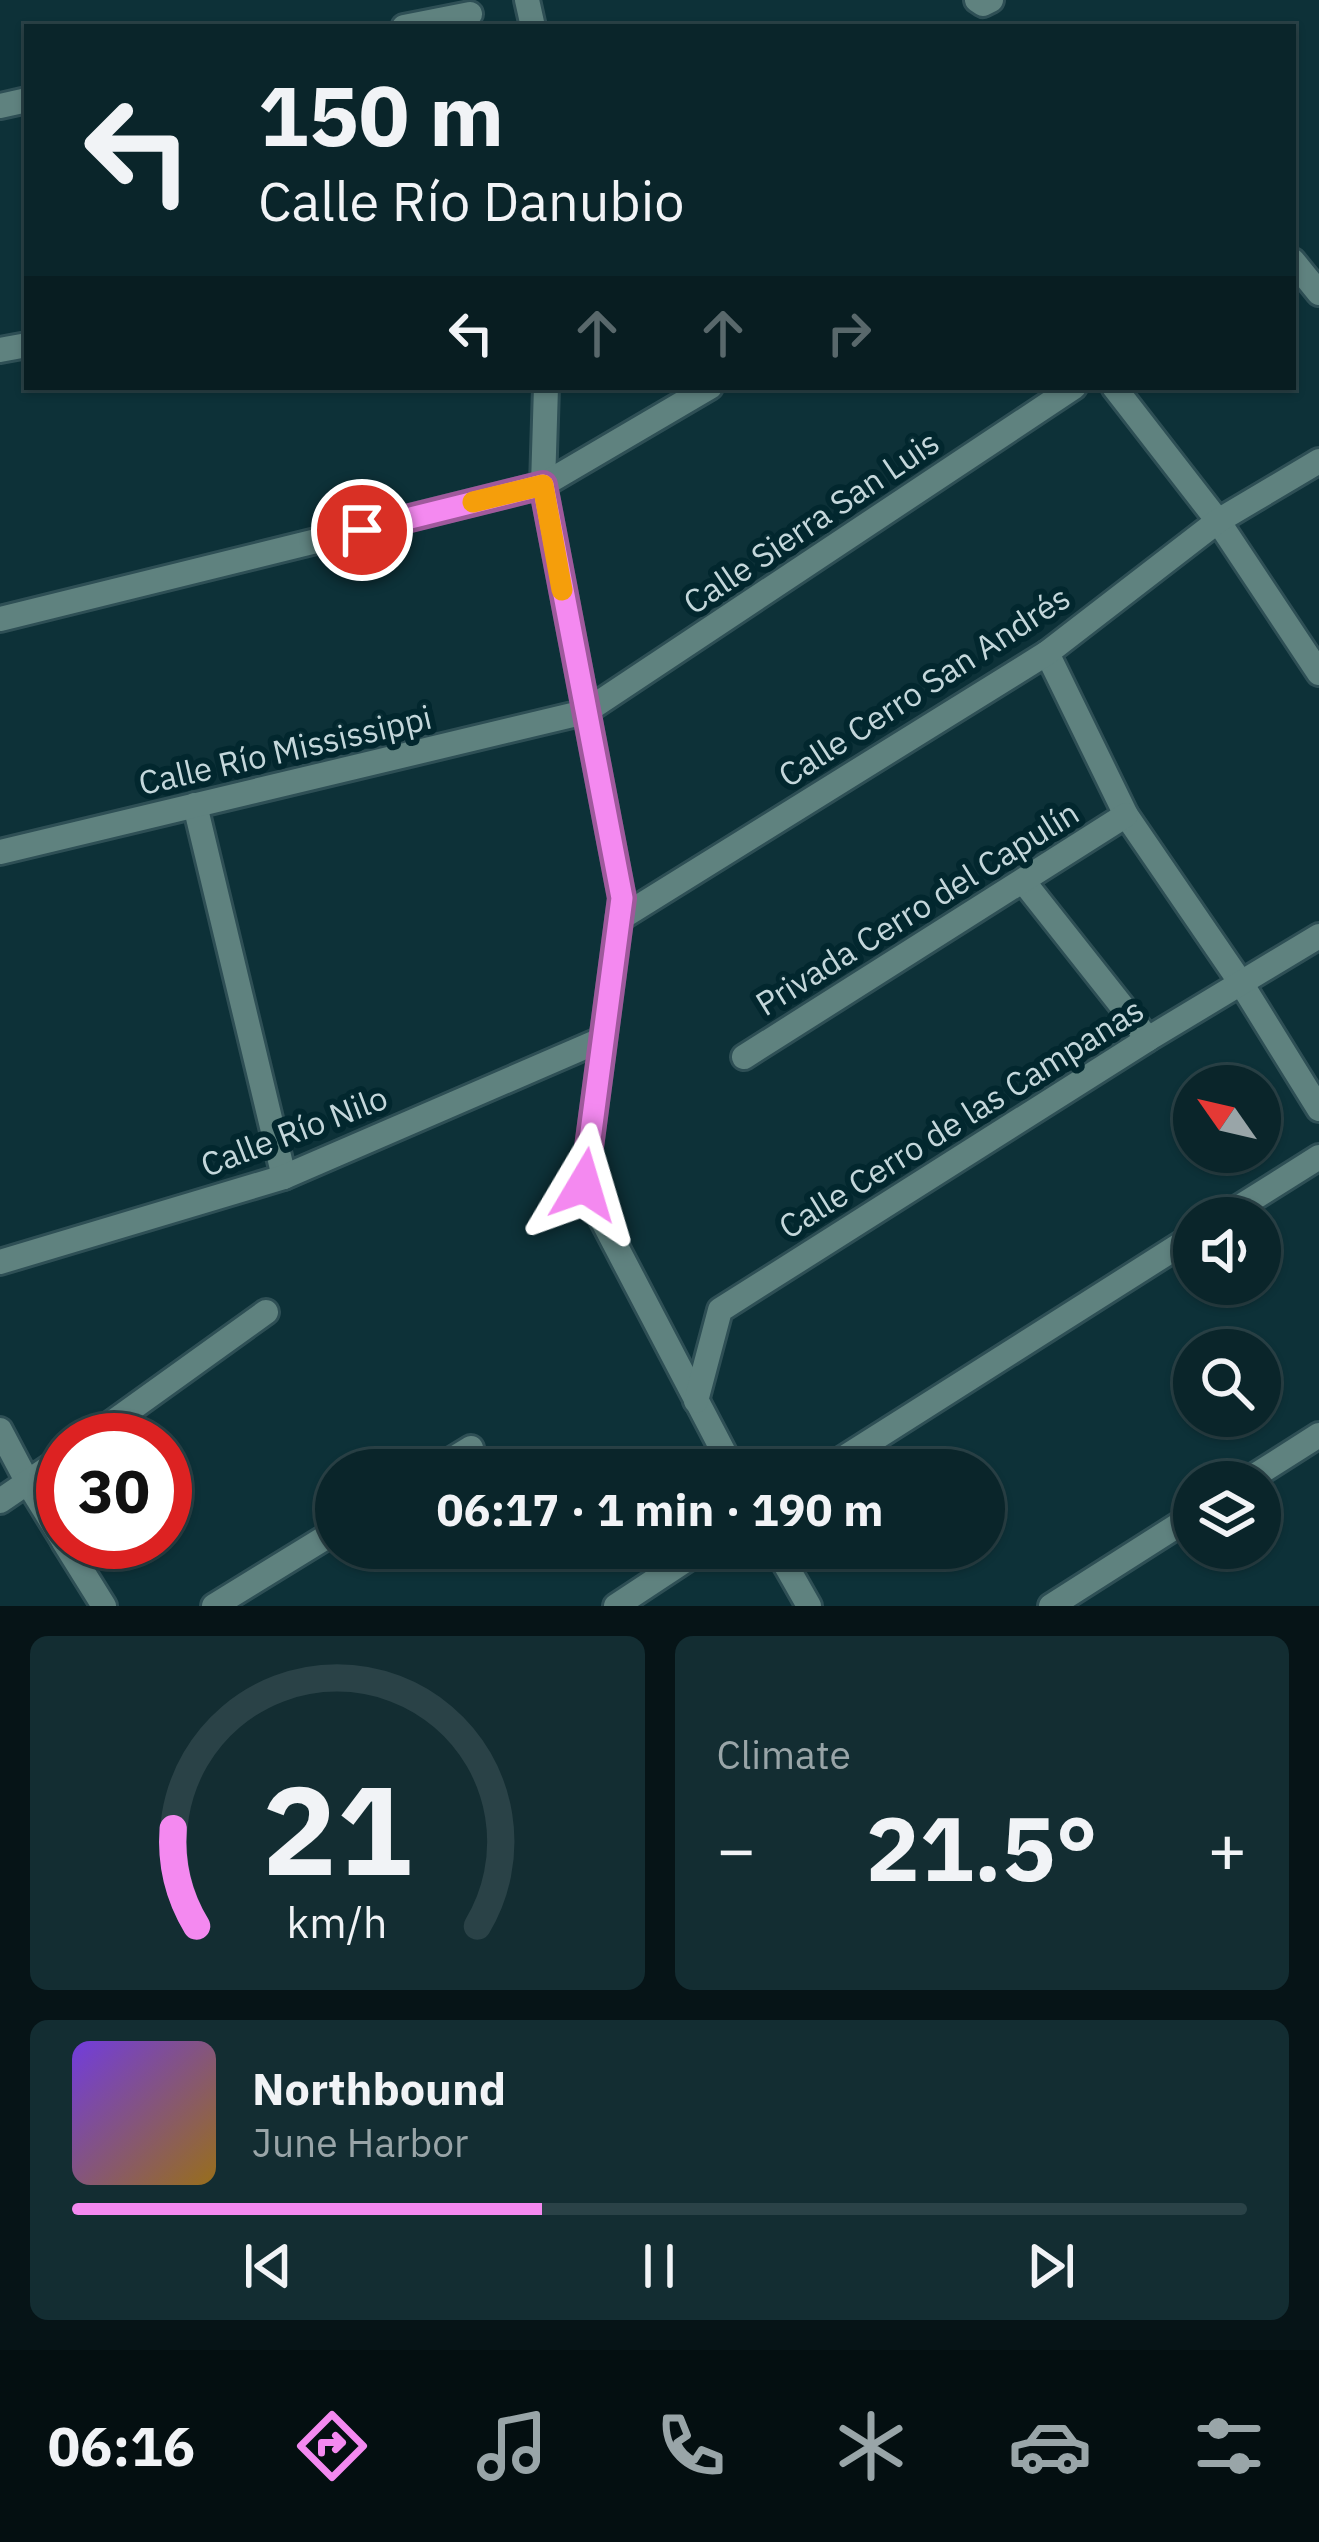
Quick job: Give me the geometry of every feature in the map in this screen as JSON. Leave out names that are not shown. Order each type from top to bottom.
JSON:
[{"type":"street","points":[[976,0],[983,4],[991,0]]},
{"type":"street","points":[[419,24],[470,14]]},
{"type":"street","points":[[1296,265],[1319,293]]},
{"type":"street","points":[[546,390],[543,485],[622,898],[584,1185],[722,1449]]},
{"type":"street","points":[[0,619],[543,485],[705,390]]},
{"type":"street","name":"Calle Sierra San Luis","points":[[584,712],[1069,390]]},
{"type":"street","points":[[1116,390],[1218,520],[1319,674]]},
{"type":"street","name":"Calle Cerro San Andrés","points":[[619,919],[1047,653],[1218,520],[1319,460]]},
{"type":"street","points":[[1047,653],[1126,815],[1241,982],[1319,1109]]},
{"type":"street","name":"Calle Río Mississippi","points":[[0,852],[584,712]]},
{"type":"street","points":[[195,806],[284,1177]]},
{"type":"street","name":"Privada Cerro del Capulín","points":[[744,1057],[1126,815]]},
{"type":"street","points":[[1024,880],[1148,1039]]},
{"type":"street","name":"Calle Cerro de las Campanas","points":[[696,1401],[720,1310],[1319,936]]},
{"type":"street","name":"Calle Río Nilo","points":[[0,1262],[284,1177],[603,1039]]},
{"type":"street","points":[[1255,1197],[1319,1157]]},
{"type":"street","points":[[858,1449],[1173,1249]]},
{"type":"street","points":[[126,1413],[266,1312]]},
{"type":"street","points":[[0,1430],[36,1496]]},
{"type":"street","points":[[1278,1461],[1319,1435]]},
{"type":"street","points":[[0,1501],[36,1477]]},
{"type":"street","points":[[1051,1606],[1173,1528]]},
{"type":"street","points":[[214,1606],[315,1544]]},
{"type":"street","points":[[81,1569],[104,1606]]},
{"type":"street","points":[[616,1606],[672,1569]]},
{"type":"street","points":[[788,1569],[809,1606]]},
{"type":"slow traffic","points":[[473,502],[543,485],[562,590]]},
{"type":"route","points":[[362,530],[543,485],[622,898],[584,1185]]}]
